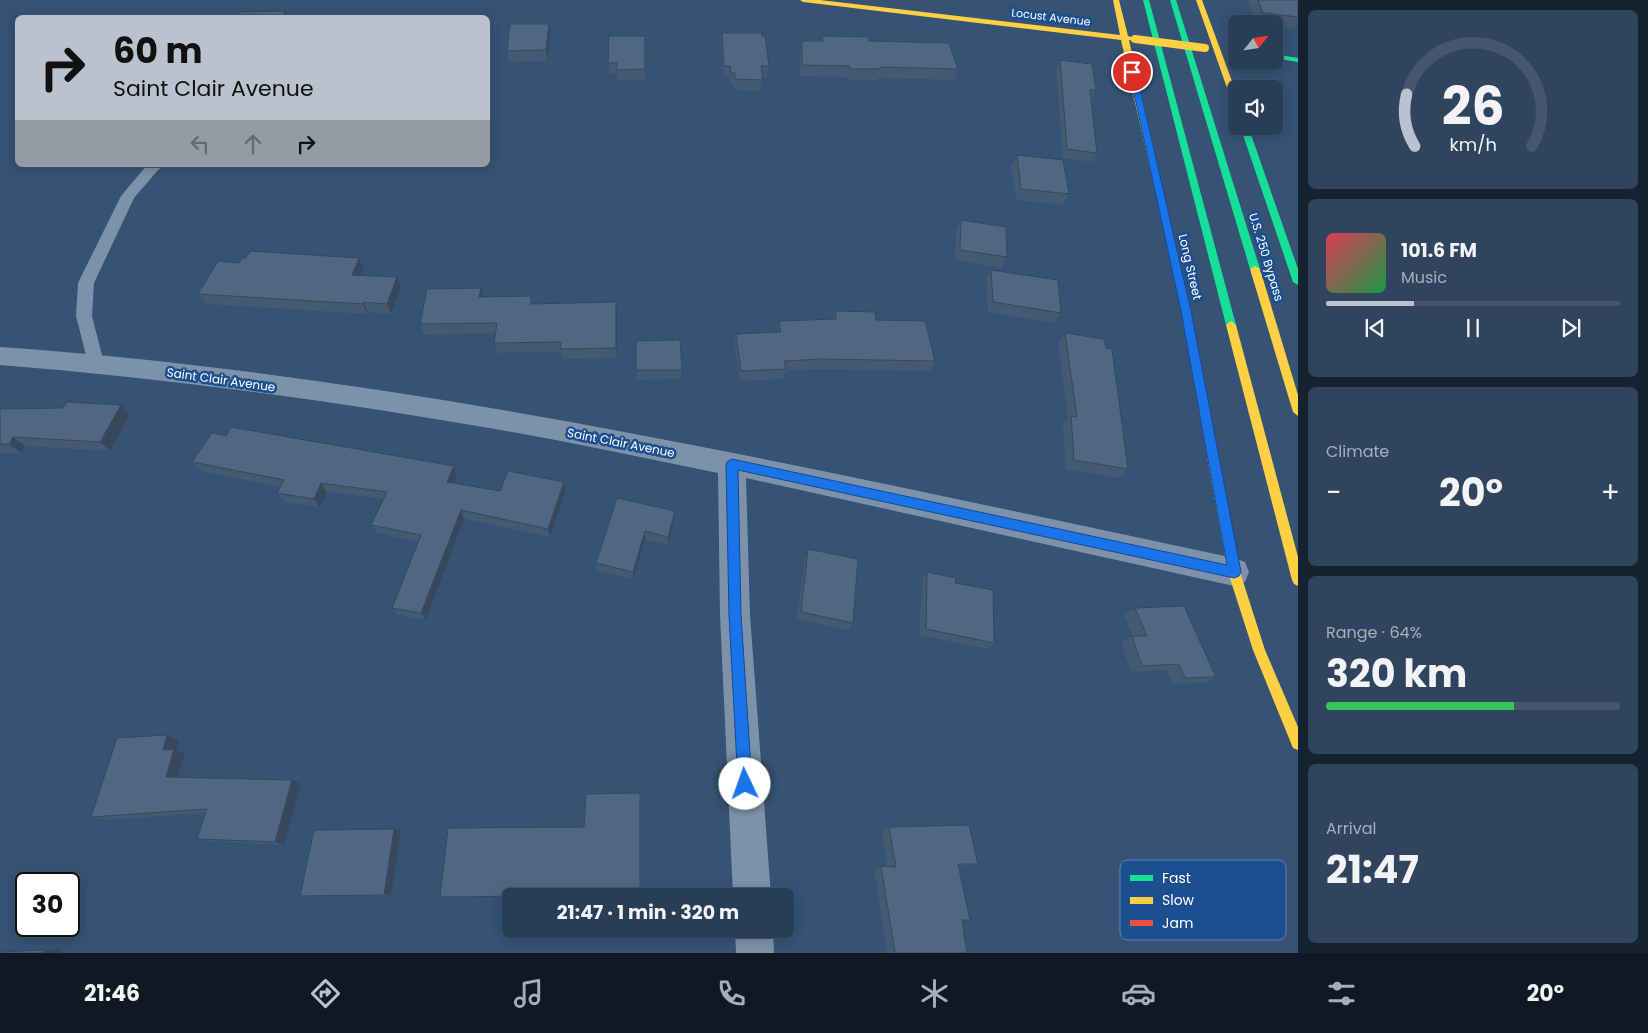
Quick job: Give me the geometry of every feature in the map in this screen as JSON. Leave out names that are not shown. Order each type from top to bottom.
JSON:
[{"type":"main road","name":"Locust Avenue","points":[[803,0],[1223,50]]},
{"type":"main road","name":"Long Street","points":[[1116,0],[1129,38],[1186,311],[1234,572],[1259,650],[1298,743]]},
{"type":"main road","points":[[1146,0],[1298,580]]},
{"type":"main road","name":"U.S. 250 Bypass","points":[[1172,0],[1207,109],[1298,412]]},
{"type":"main road","points":[[1199,0],[1223,50],[1230,80]]},
{"type":"main road","points":[[1283,58],[1298,60]]},
{"type":"main road","points":[[1247,135],[1298,282]]},
{"type":"street","name":"Saint Clair Avenue","points":[[0,356],[96,363],[333,394],[496,419],[732,464],[1234,572]]},
{"type":"street","points":[[732,464],[735,615],[752,888]]},
{"type":"street","points":[[754,938],[755,953]]},
{"type":"lane","points":[[96,363],[84,316],[86,282],[128,196],[153,167]]},
{"type":"building","points":[[1258,0],[1298,0],[1298,17],[1263,13]]},
{"type":"building","points":[[285,11],[283,15],[238,15],[239,12]]},
{"type":"building","points":[[510,24],[549,24],[546,50],[507,51]]},
{"type":"building","points":[[722,33],[762,33],[762,36],[765,36],[769,66],[761,66],[763,80],[735,79],[735,73],[731,73],[730,66],[724,66]]},
{"type":"building","points":[[609,36],[645,36],[645,69],[617,70],[617,63],[608,63]]},
{"type":"building","points":[[822,36],[868,37],[869,41],[949,43],[958,69],[880,67],[880,69],[850,69],[850,66],[802,65],[802,41],[823,41]]},
{"type":"building","points":[[1060,60],[1092,64],[1096,90],[1090,90],[1097,153],[1067,149]]},
{"type":"building","points":[[1017,155],[1063,160],[1069,194],[1021,189]]},
{"type":"building","points":[[961,220],[1006,227],[1007,257],[960,250]]},
{"type":"building","points":[[250,251],[359,258],[352,275],[397,277],[387,304],[198,294],[218,261],[239,263],[242,258],[246,258]]},
{"type":"building","points":[[991,270],[1058,280],[1061,313],[993,302]]},
{"type":"building","points":[[481,288],[479,297],[531,296],[531,304],[616,302],[616,348],[560,349],[561,342],[494,343],[497,323],[420,324],[427,289]]},
{"type":"building","points":[[835,311],[875,312],[876,320],[925,321],[935,361],[820,359],[784,361],[786,369],[741,371],[736,334],[781,332],[779,321],[836,319]]},
{"type":"building","points":[[1065,333],[1104,339],[1106,348],[1112,349],[1128,469],[1074,460],[1071,416],[1077,417]]},
{"type":"building","points":[[680,340],[682,370],[636,370],[636,341]]},
{"type":"building","points":[[67,402],[121,405],[100,442],[13,437],[9,444],[0,444],[0,409],[63,408]]},
{"type":"building","points":[[231,427],[454,466],[447,482],[500,491],[508,471],[564,482],[548,529],[461,510],[421,613],[392,608],[421,535],[371,525],[387,492],[321,483],[314,499],[277,493],[284,480],[192,462],[212,433],[226,436]]},
{"type":"building","points":[[617,498],[675,511],[668,537],[645,531],[633,572],[596,563]]},
{"type":"building","points":[[808,549],[858,559],[853,623],[801,612]]},
{"type":"building","points":[[927,572],[956,578],[955,583],[993,590],[994,643],[926,629]]},
{"type":"building","points":[[1184,606],[1216,677],[1185,678],[1179,664],[1142,666],[1132,636],[1147,636],[1135,608]]},
{"type":"building","points":[[167,735],[163,750],[174,749],[166,777],[292,780],[275,842],[197,839],[207,809],[91,817],[117,738]]},
{"type":"building","points":[[640,793],[640,888],[502,888],[502,896],[440,897],[448,828],[584,827],[586,794]]},
{"type":"building","points":[[969,825],[978,864],[958,864],[970,920],[962,920],[967,953],[895,953],[881,866],[896,867],[889,827]]},
{"type":"building","points":[[394,829],[384,895],[300,896],[314,830]]},
{"type":"building","points":[[44,950],[43,953],[0,953],[0,952]]},
{"type":"traffic: fast","points":[[1146,0],[1231,325]]},
{"type":"traffic: fast","points":[[1173,0],[1255,269]]},
{"type":"traffic: fast","points":[[1283,58],[1298,60]]},
{"type":"traffic: fast","points":[[1247,135],[1298,282]]},
{"type":"traffic: slow","points":[[803,0],[1135,39]]},
{"type":"traffic: slow","points":[[1116,0],[1160,195]]},
{"type":"traffic: slow","points":[[1199,0],[1228,80]]},
{"type":"traffic: slow","points":[[1135,39],[1205,48]]},
{"type":"traffic: slow","points":[[1255,269],[1298,412]]},
{"type":"traffic: slow","points":[[1231,325],[1298,580]]},
{"type":"traffic: slow","points":[[1213,457],[1234,572]]},
{"type":"traffic: slow","points":[[1234,572],[1259,650],[1298,743]]},
{"type":"traffic: jam","points":[[1160,195],[1186,311],[1213,457]]},
{"type":"route","points":[[745,784],[735,615],[732,464],[1234,572],[1186,311],[1132,72]]}]
